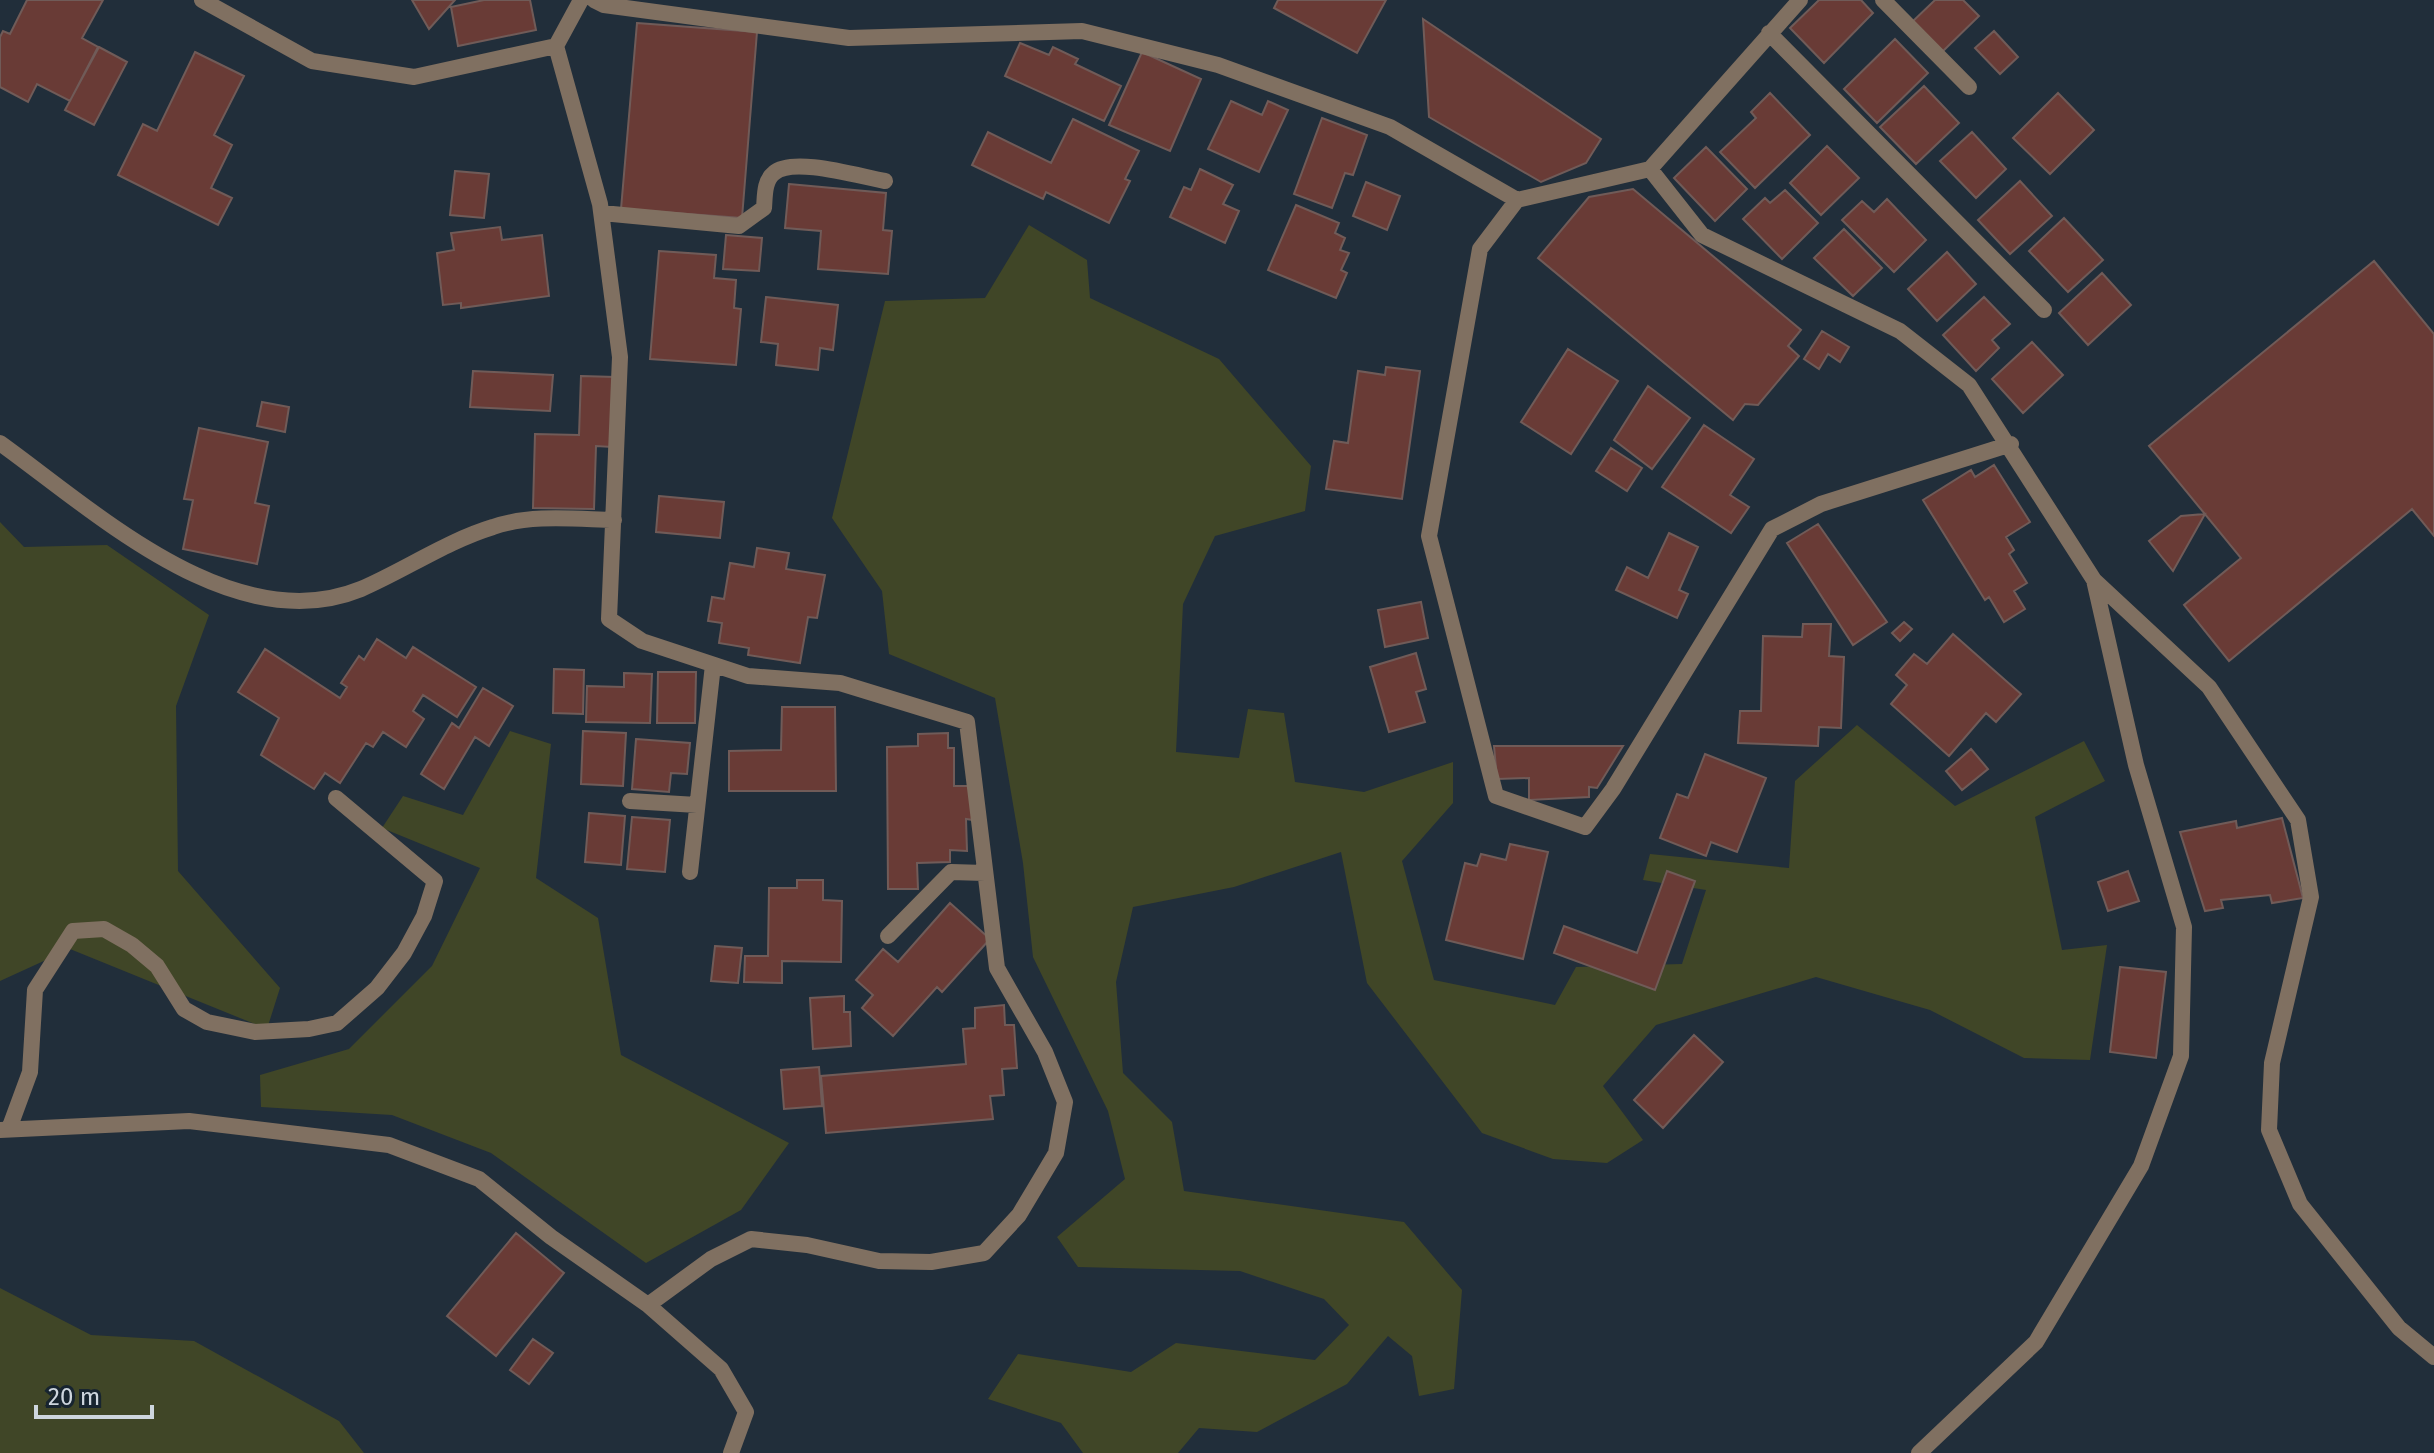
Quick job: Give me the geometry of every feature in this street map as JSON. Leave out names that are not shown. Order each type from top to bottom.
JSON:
[{"type":"street","points":[[202,0],[312,61],[414,77],[556,46]]},
{"type":"street","points":[[581,0],[556,46],[602,213],[620,357],[609,619],[642,641],[748,676],[840,683],[967,722],[997,968],[1045,1052],[1065,1102],[1056,1153],[1019,1215],[984,1253],[931,1262],[879,1261],[807,1245],[751,1239],[711,1259],[648,1305]]},
{"type":"street","points":[[594,0],[604,5],[849,38],[1082,31],[1218,65],[1390,127],[1517,200]]},
{"type":"street","points":[[1800,0],[1650,169],[1517,200],[1480,249],[1429,536],[1496,796],[1585,827],[1613,789],[1772,529],[1821,504],[2011,444]]},
{"type":"street","points":[[1883,0],[1969,87]]},
{"type":"street","points":[[1769,33],[2044,310]]},
{"type":"street","points":[[602,213],[739,226],[764,208],[767,182],[775,171],[794,165],[885,181]]},
{"type":"street","points":[[1650,169],[1702,235],[1900,331],[1969,385],[2011,444],[2094,580],[2209,687],[2298,820],[2311,897],[2272,1063],[2269,1130],[2300,1204],[2399,1328],[2434,1357]]},
{"type":"street","points":[[0,443],[159,556],[251,595],[314,602],[358,590],[493,527],[537,519],[614,520]]},
{"type":"street","points":[[1919,1453],[2036,1342],[2141,1166],[2181,1056],[2184,927],[2136,765],[2094,580]]},
{"type":"street","points":[[690,872],[713,665]]},
{"type":"street","points":[[336,798],[435,881],[424,916],[404,953],[377,988],[337,1023],[309,1029],[255,1032],[207,1022],[184,1009],[157,966],[132,945],[104,929],[73,931],[35,990],[30,1072],[5,1129],[189,1121],[389,1145],[479,1179],[551,1237],[648,1305],[721,1369],[746,1412],[731,1453]]},
{"type":"street","points":[[630,801],[697,805]]},
{"type":"street","points":[[888,936],[951,872],[985,873]]},
{"type":"green space","points":[[1029,225],[1087,260],[1090,298],[1219,359],[1311,466],[1305,511],[1215,536],[1183,604],[1176,752],[1239,758],[1248,709],[1284,713],[1295,782],[1364,792],[1453,762],[1453,803],[1402,861],[1434,980],[1555,1005],[1576,967],[1682,964],[1706,890],[1643,880],[1650,854],[1789,868],[1795,781],[1857,725],[1955,806],[2084,741],[2105,781],[2035,817],[2062,950],[2107,945],[2090,1060],[2024,1058],[1930,1010],[1816,977],[1656,1025],[1603,1086],[1643,1140],[1607,1163],[1553,1159],[1482,1133],[1367,983],[1341,852],[1234,887],[1133,907],[1116,982],[1123,1073],[1172,1122],[1184,1191],[1404,1222],[1462,1290],[1454,1389],[1419,1396],[1412,1356],[1388,1336],[1347,1384],[1257,1432],[1199,1428],[1178,1453],[1083,1453],[1061,1423],[988,1399],[1018,1354],[1131,1372],[1176,1343],[1315,1360],[1349,1325],[1324,1299],[1240,1271],[1078,1267],[1057,1237],[1125,1179],[1108,1111],[1033,957],[1023,863],[995,698],[889,654],[882,591],[832,518],[885,301],[985,298]]},
{"type":"green space","points":[[0,522],[24,547],[107,545],[209,615],[176,706],[178,871],[280,988],[267,1029],[70,949],[0,981]]},
{"type":"green space","points":[[510,731],[551,744],[536,878],[598,918],[621,1055],[789,1143],[741,1210],[646,1263],[491,1153],[392,1115],[261,1107],[260,1075],[349,1049],[432,966],[480,868],[382,828],[403,796],[463,815]]},
{"type":"green space","points":[[0,1288],[91,1335],[194,1341],[339,1421],[364,1453],[0,1453]]},
{"type":"building","points":[[27,0],[103,0],[82,38],[98,47],[70,101],[37,84],[28,102],[0,87],[0,37],[3,31],[10,34]]},
{"type":"building","points":[[412,0],[455,0],[429,29]]},
{"type":"building","points":[[484,0],[530,0],[536,30],[458,46],[451,7]]},
{"type":"building","points":[[1278,0],[1386,0],[1357,53],[1274,8]]},
{"type":"building","points":[[1819,0],[1861,0],[1873,13],[1824,63],[1790,28]]},
{"type":"building","points":[[1935,0],[1963,0],[1979,16],[1941,53],[1912,22]]},
{"type":"building","points":[[1423,19],[1601,139],[1586,163],[1541,182],[1429,117]]},
{"type":"building","points":[[637,23],[757,32],[742,218],[621,209]]},
{"type":"building","points":[[1994,31],[2018,57],[2000,74],[1975,48]]},
{"type":"building","points":[[1895,39],[1928,73],[1877,123],[1844,89]]},
{"type":"building","points":[[1020,43],[1049,55],[1053,47],[1078,59],[1075,64],[1121,86],[1104,121],[1005,76]]},
{"type":"building","points":[[99,47],[127,62],[94,125],[65,110]]},
{"type":"building","points":[[195,52],[244,76],[214,135],[232,145],[211,188],[232,198],[218,225],[118,175],[143,124],[157,131]]},
{"type":"building","points":[[1142,52],[1201,79],[1170,151],[1109,125]]},
{"type":"building","points":[[1924,86],[1959,123],[1916,164],[1880,127]]},
{"type":"building","points":[[1770,93],[1810,135],[1755,188],[1720,152],[1756,118],[1751,112]]},
{"type":"building","points":[[2058,93],[2094,130],[2050,174],[2013,138]]},
{"type":"building","points":[[1231,101],[1262,115],[1268,101],[1288,110],[1259,172],[1208,149]]},
{"type":"building","points":[[1322,118],[1367,135],[1353,175],[1345,173],[1332,208],[1294,194]]},
{"type":"building","points":[[1073,119],[1139,151],[1125,179],[1130,181],[1109,223],[1046,192],[1043,199],[972,165],[988,132],[1051,163]]},
{"type":"building","points":[[1972,132],[2006,169],[1976,198],[1940,161]]},
{"type":"building","points":[[1827,146],[1859,178],[1821,215],[1790,183]]},
{"type":"building","points":[[1706,147],[1747,189],[1715,221],[1674,178]]},
{"type":"building","points":[[1200,169],[1233,185],[1223,204],[1239,211],[1225,243],[1170,217],[1184,187],[1191,190]]},
{"type":"building","points":[[455,171],[489,174],[484,218],[450,215]]},
{"type":"building","points":[[2020,181],[2052,216],[2010,254],[1978,220]]},
{"type":"building","points":[[1366,182],[1400,196],[1387,230],[1353,216]]},
{"type":"building","points":[[789,184],[886,193],[883,230],[892,231],[888,274],[818,269],[821,231],[785,228]]},
{"type":"building","points":[[1633,189],[1801,330],[1788,346],[1799,356],[1758,405],[1745,404],[1733,420],[1538,258],[1589,197]]},
{"type":"building","points":[[1785,190],[1818,223],[1782,259],[1743,219],[1765,198],[1770,203]]},
{"type":"building","points":[[1887,199],[1926,240],[1894,272],[1842,220],[1862,201],[1874,212]]},
{"type":"building","points":[[1296,205],[1339,223],[1335,233],[1345,238],[1340,250],[1349,253],[1341,270],[1347,273],[1336,298],[1268,270]]},
{"type":"building","points":[[2064,218],[2103,260],[2068,292],[2029,251]]},
{"type":"building","points":[[500,227],[502,240],[542,235],[549,296],[461,308],[461,303],[443,305],[437,253],[454,250],[451,233]]},
{"type":"building","points":[[1844,229],[1882,268],[1853,296],[1814,258]]},
{"type":"building","points":[[726,235],[762,238],[759,271],[723,269]]},
{"type":"building","points":[[659,251],[716,255],[714,278],[736,280],[734,308],[741,309],[736,365],[650,359]]},
{"type":"building","points":[[1947,252],[1976,284],[1937,321],[1908,289]]},
{"type":"building","points":[[2374,261],[2434,334],[2434,536],[2412,509],[2229,661],[2184,605],[2241,558],[2149,446]]},
{"type":"building","points":[[2102,273],[2131,305],[2088,345],[2059,313]]},
{"type":"building","points":[[766,297],[838,305],[833,350],[820,348],[818,370],[776,365],[778,344],[761,342]]},
{"type":"building","points":[[1984,297],[2010,324],[1992,340],[1999,348],[1976,371],[1943,335]]},
{"type":"building","points":[[1822,331],[1849,347],[1840,362],[1828,354],[1819,369],[1804,359]]},
{"type":"building","points":[[2032,342],[2063,375],[2023,413],[1992,379]]},
{"type":"building","points":[[1568,349],[1618,381],[1571,454],[1521,422]]},
{"type":"building","points":[[1386,367],[1420,371],[1402,499],[1326,489],[1334,441],[1348,443],[1358,371],[1385,375]]},
{"type":"building","points":[[473,371],[553,375],[550,411],[470,407]]},
{"type":"building","points":[[581,376],[615,377],[612,447],[596,446],[594,509],[533,508],[535,434],[579,435]]},
{"type":"building","points":[[1648,386],[1690,418],[1652,469],[1614,440]]},
{"type":"building","points":[[262,402],[289,407],[285,432],[257,426]]},
{"type":"building","points":[[1704,425],[1754,459],[1730,495],[1749,507],[1731,533],[1662,487]]},
{"type":"building","points":[[199,428],[268,442],[255,503],[269,506],[257,564],[183,549],[193,500],[184,499]]},
{"type":"building","points":[[1611,448],[1642,468],[1627,491],[1596,471]]},
{"type":"building","points":[[1994,465],[2030,522],[2006,537],[2014,550],[2009,554],[2027,583],[2014,591],[2025,609],[2004,622],[1989,597],[1985,600],[1923,500],[1971,470],[1975,477]]},
{"type":"building","points":[[659,496],[724,502],[720,538],[656,532]]},
{"type":"building","points":[[2205,514],[2173,571],[2149,541],[2181,516]]},
{"type":"building","points":[[1818,524],[1887,622],[1853,645],[1787,543]]},
{"type":"building","points":[[1669,533],[1698,547],[1679,590],[1688,594],[1677,618],[1616,590],[1627,567],[1648,578]]},
{"type":"building","points":[[757,548],[789,553],[786,569],[825,575],[817,618],[808,617],[800,663],[748,655],[749,648],[719,643],[722,623],[708,621],[712,597],[724,599],[730,563],[754,567]]},
{"type":"building","points":[[1421,602],[1428,638],[1385,647],[1378,610]]},
{"type":"building","points":[[1904,622],[1912,629],[1900,641],[1892,633]]},
{"type":"building","points":[[1803,624],[1831,624],[1829,656],[1844,657],[1841,728],[1819,727],[1818,746],[1738,743],[1740,711],[1761,711],[1763,636],[1802,637]]},
{"type":"building","points":[[1953,634],[2021,694],[1996,722],[1986,713],[1949,756],[1891,704],[1907,685],[1896,675],[1914,654],[1927,664]]},
{"type":"building","points":[[377,639],[406,658],[413,647],[476,687],[457,717],[423,695],[413,711],[424,719],[406,747],[383,732],[373,747],[366,743],[340,783],[325,773],[314,789],[261,755],[279,718],[238,692],[265,649],[340,698],[347,687],[341,683],[359,656],[364,660]]},
{"type":"building","points":[[1416,653],[1426,689],[1416,692],[1425,722],[1389,732],[1370,667]]},
{"type":"building","points":[[554,669],[584,670],[583,714],[553,713]]},
{"type":"building","points":[[658,672],[696,672],[695,723],[657,723]]},
{"type":"building","points":[[624,673],[652,674],[650,723],[586,722],[587,686],[624,687]]},
{"type":"building","points":[[483,688],[513,706],[489,746],[475,737],[444,789],[421,774],[452,723],[459,728]]},
{"type":"building","points":[[782,707],[835,707],[836,791],[729,791],[729,751],[781,750]]},
{"type":"building","points":[[583,731],[626,733],[623,786],[581,784]]},
{"type":"building","points":[[948,733],[948,748],[954,748],[954,786],[972,786],[973,820],[966,819],[967,851],[950,850],[950,862],[917,863],[918,889],[888,889],[887,747],[918,746],[918,734]]},
{"type":"building","points":[[636,739],[690,743],[687,774],[671,773],[669,792],[632,789]]},
{"type":"building","points":[[1494,746],[1623,746],[1597,788],[1589,787],[1589,797],[1529,800],[1529,778],[1497,779]]},
{"type":"building","points":[[1971,749],[1988,769],[1962,790],[1946,771]]},
{"type":"building","points":[[1705,754],[1766,778],[1737,852],[1711,842],[1706,856],[1660,838],[1677,794],[1688,798]]},
{"type":"building","points":[[589,813],[625,816],[621,865],[585,862]]},
{"type":"building","points":[[632,817],[670,820],[665,872],[627,869]]},
{"type":"building","points":[[2282,818],[2303,898],[2272,903],[2270,895],[2221,900],[2223,908],[2205,911],[2180,832],[2236,821],[2237,828]]},
{"type":"building","points":[[1510,844],[1548,852],[1523,959],[1446,940],[1465,863],[1477,866],[1481,854],[1506,860]]},
{"type":"building","points":[[1667,871],[1695,881],[1655,990],[1554,953],[1564,926],[1637,953]]},
{"type":"building","points":[[2128,871],[2139,901],[2108,911],[2098,882]]},
{"type":"building","points":[[797,880],[823,880],[823,900],[842,901],[841,962],[782,961],[782,983],[744,982],[745,956],[768,956],[769,888],[797,888]]},
{"type":"building","points":[[950,903],[990,939],[942,992],[937,987],[893,1036],[862,1008],[873,995],[856,980],[883,949],[898,962]]},
{"type":"building","points":[[715,946],[742,948],[738,983],[711,981]]},
{"type":"building","points":[[2120,967],[2166,972],[2156,1058],[2110,1052]]},
{"type":"building","points":[[844,996],[844,1012],[850,1012],[851,1046],[813,1049],[810,998]]},
{"type":"building","points":[[1004,1005],[1005,1025],[1014,1025],[1017,1068],[1002,1069],[1004,1095],[990,1096],[993,1119],[826,1133],[821,1076],[966,1064],[963,1029],[975,1028],[975,1008]]},
{"type":"building","points":[[1694,1035],[1723,1062],[1663,1128],[1634,1100]]},
{"type":"building","points":[[819,1067],[822,1106],[784,1109],[781,1070]]},
{"type":"building","points":[[516,1233],[564,1273],[496,1356],[447,1316]]},
{"type":"building","points":[[533,1339],[553,1353],[529,1384],[510,1370]]}]
